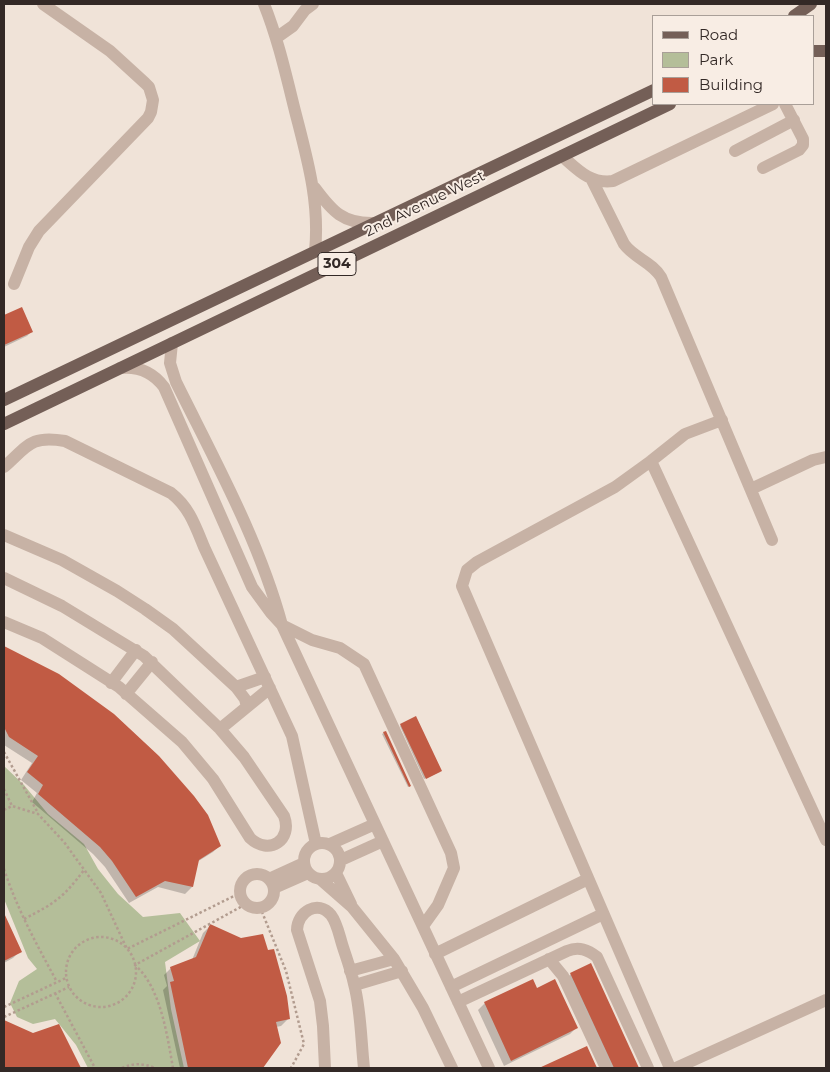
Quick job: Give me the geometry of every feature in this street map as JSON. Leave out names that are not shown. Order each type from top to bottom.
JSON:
[{"type":"main road","points":[[795,15],[811,4]]},
{"type":"main road","name":"2nd Avenue West","points":[[4,400],[652,91]]},
{"type":"main road","name":"2nd Avenue West","points":[[4,424],[668,105]]},
{"type":"lane","points":[[14,284],[24,256],[39,231],[148,118],[153,106],[152,94],[145,83],[110,51],[44,4]]},
{"type":"lane","points":[[264,4],[276,38],[314,186],[317,229],[315,251]]},
{"type":"lane","points":[[276,38],[293,26],[305,10],[313,4]]},
{"type":"lane","points":[[562,156],[586,177],[606,182],[619,178],[771,105]]},
{"type":"lane","points":[[763,168],[801,148],[803,139],[786,105]]},
{"type":"lane","points":[[735,151],[794,120]]},
{"type":"lane","points":[[592,180],[624,244],[655,268],[662,277],[772,540]]},
{"type":"lane","points":[[314,186],[332,210],[341,216],[351,221],[374,223]]},
{"type":"lane","points":[[172,343],[170,384],[252,587],[282,625],[312,640],[340,648],[364,664],[451,853],[454,868],[438,905],[423,926]]},
{"type":"lane","points":[[120,368],[130,367],[145,371],[170,384],[250,534],[265,570],[282,625],[489,1068]]},
{"type":"lane","points":[[670,1068],[462,586],[468,570],[477,562],[615,487],[685,434],[722,420]]},
{"type":"lane","points":[[4,467],[26,447],[36,441],[47,438],[65,442],[171,493],[186,508],[193,519],[204,547],[292,736],[316,844]]},
{"type":"lane","points":[[751,489],[813,460],[826,456]]},
{"type":"lane","points":[[651,461],[826,840]]},
{"type":"lane","points":[[234,543],[250,534]]},
{"type":"lane","points":[[4,535],[62,560],[109,586],[145,609],[173,629],[236,687],[245,699],[247,707]]},
{"type":"lane","points":[[4,578],[62,606],[136,650],[152,662],[220,729],[244,757],[284,816],[286,830],[283,838],[270,846],[262,846],[255,843],[213,779],[182,742],[111,682],[42,638],[4,622]]},
{"type":"lane","points":[[111,682],[136,650]]},
{"type":"lane","points":[[126,694],[152,662]]},
{"type":"lane","points":[[236,687],[267,682]]},
{"type":"lane","points":[[220,729],[247,707],[267,682]]},
{"type":"lane","points":[[375,824],[330,844],[316,844],[307,851],[306,868],[313,877],[320,879],[352,907],[394,959],[423,1008],[452,1068]]},
{"type":"lane","points":[[341,860],[383,841]]},
{"type":"lane","points":[[320,879],[331,877],[336,873],[341,860],[338,851],[330,844]]},
{"type":"lane","points":[[272,884],[306,868]]},
{"type":"lane","points":[[336,873],[352,907]]},
{"type":"lane","points":[[252,874],[259,874],[272,884],[274,894],[266,905],[253,907],[243,899],[242,881],[252,874]]},
{"type":"lane","points":[[435,954],[588,880]]},
{"type":"lane","points":[[326,1068],[320,1001],[297,930],[297,924],[302,913],[312,908],[324,909],[336,924],[355,985],[364,1068]]},
{"type":"lane","points":[[451,987],[603,914]]},
{"type":"lane","points":[[458,1002],[573,948],[587,949],[597,957],[648,1068]]},
{"type":"lane","points":[[350,971],[394,959]]},
{"type":"lane","points":[[549,959],[563,976],[606,1068]]},
{"type":"lane","points":[[355,985],[402,971]]},
{"type":"lane","points":[[676,1068],[826,1000]]},
{"type":"path","points":[[4,752],[38,814],[64,842],[101,893],[128,949],[135,965],[136,974],[130,991],[123,998],[107,1006],[89,1004],[81,1000],[69,987],[66,969],[72,952],[86,940],[104,937],[121,943],[128,949]]},
{"type":"path","points":[[4,789],[12,806]]},
{"type":"path","points":[[4,810],[12,806],[38,814]]},
{"type":"path","points":[[4,869],[24,919],[57,982]]},
{"type":"path","points":[[24,919],[60,899],[84,870]]},
{"type":"path","points":[[128,949],[243,899]]},
{"type":"path","points":[[135,965],[243,899]]},
{"type":"path","points":[[260,907],[286,971],[304,1044],[291,1068]]},
{"type":"path","points":[[135,965],[142,971],[153,987],[173,1068]]},
{"type":"path","points":[[4,1007],[66,978]]},
{"type":"path","points":[[4,1018],[69,987]]},
{"type":"path","points":[[55,993],[95,1068]]},
{"type":"path","points":[[122,1068],[141,1064],[154,1068]]},
{"type":"green space","points":[[4,766],[24,785],[48,814],[84,844],[98,869],[118,894],[143,917],[180,913],[200,941],[165,962],[171,1009],[184,1068],[88,1068],[76,1045],[55,1019],[33,1024],[17,1017],[10,1003],[19,981],[37,969],[28,958],[4,899]]},
{"type":"building","points":[[22,307],[33,332],[4,345],[4,315]]},
{"type":"building","points":[[4,646],[59,674],[114,714],[159,756],[194,796],[208,815],[221,846],[199,860],[193,887],[165,881],[136,897],[112,861],[100,847],[38,794],[43,785],[27,772],[38,756],[9,737],[4,727]]},
{"type":"building","points":[[416,716],[442,771],[426,779],[400,724]]},
{"type":"building","points":[[386,731],[411,786],[409,787],[383,732]]},
{"type":"building","points":[[4,913],[22,952],[4,961]]},
{"type":"building","points":[[210,924],[241,938],[263,934],[268,950],[274,949],[287,996],[290,1019],[276,1022],[281,1043],[263,1068],[188,1068],[170,982],[174,981],[170,967],[196,957]]},
{"type":"building","points":[[591,963],[639,1068],[614,1068],[570,973]]},
{"type":"building","points":[[533,979],[537,988],[555,979],[578,1028],[511,1061],[484,1002]]},
{"type":"building","points":[[4,1020],[33,1033],[59,1024],[81,1068],[4,1068]]},
{"type":"building","points":[[587,1046],[597,1068],[539,1068]]}]
